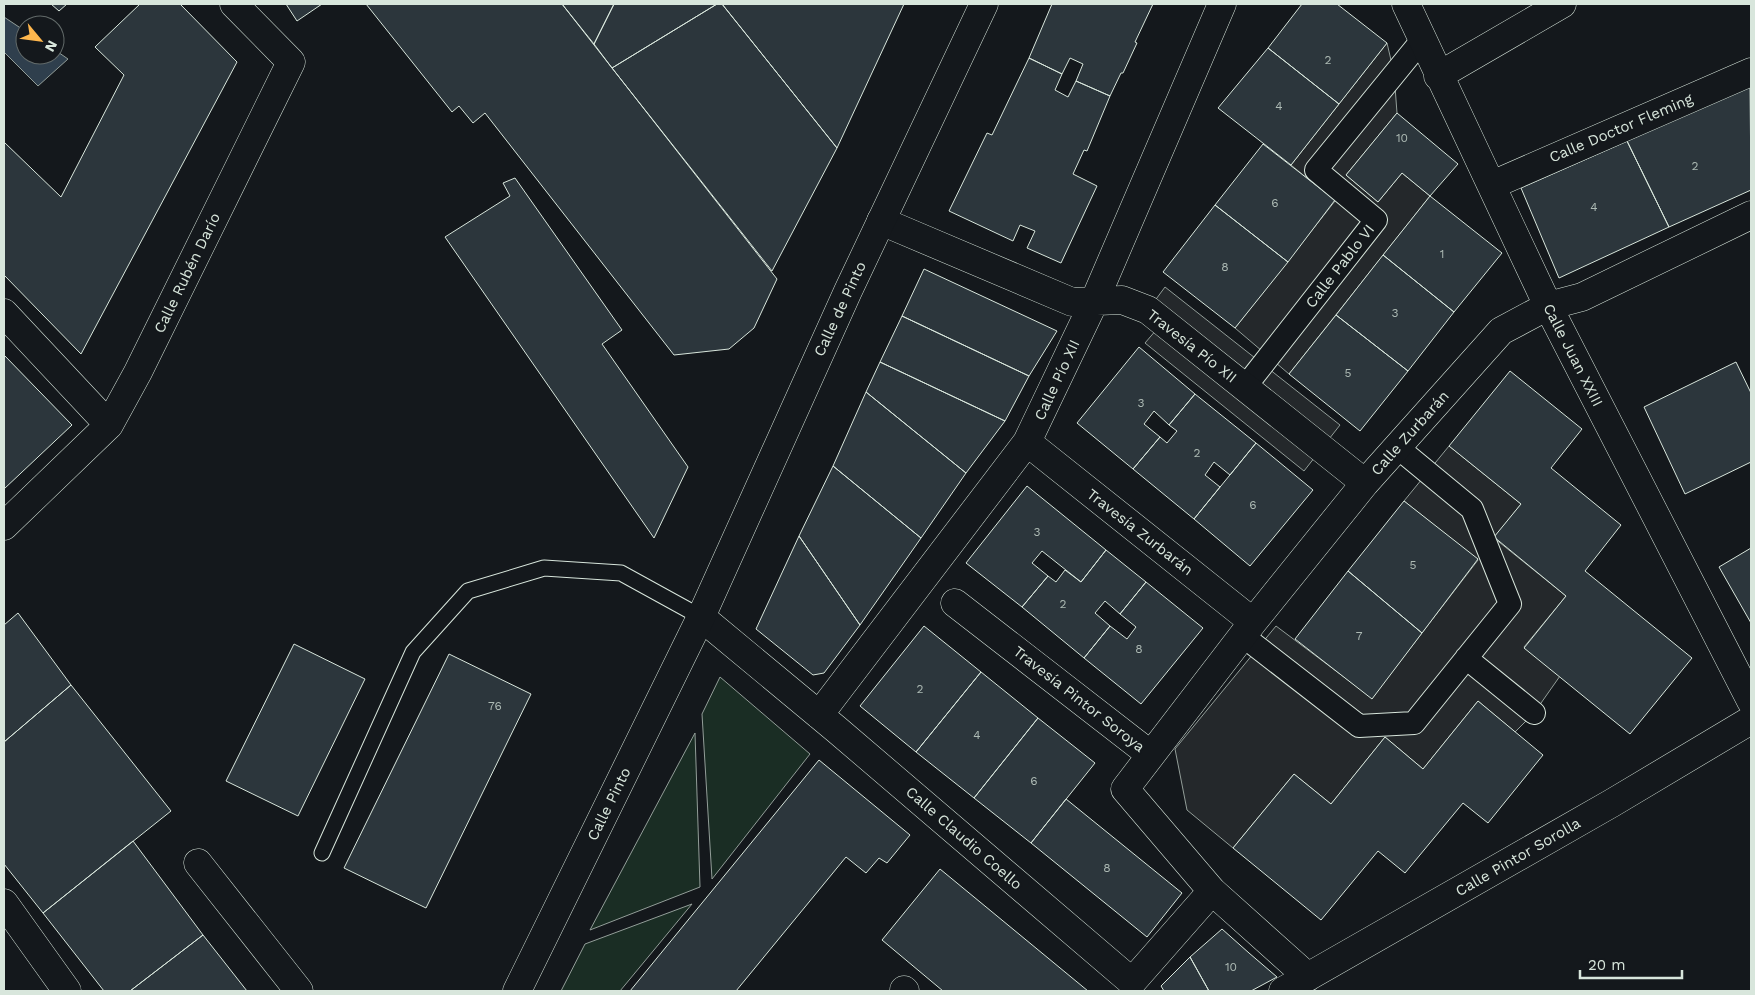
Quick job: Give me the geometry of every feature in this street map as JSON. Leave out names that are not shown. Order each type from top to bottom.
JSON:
[{"type":"street","name":"Calle Rubén Darío","points":[[4,526],[109,425],[138,372],[291,62],[234,4]]},
{"type":"street","name":"Calle de Pinto","points":[[701,617],[881,221],[984,4]]},
{"type":"street","name":"Calle Pío XII","points":[[819,714],[1027,442],[1094,302],[1222,4]]},
{"type":"street","name":"Calle Juan XXIII","points":[[1406,4],[1438,76],[1492,185],[1548,306],[1751,701]]},
{"type":"street","points":[[1438,76],[1562,4]]},
{"type":"street","name":"Calle Pablo VI","points":[[1245,388],[1376,220],[1316,170],[1422,40]]},
{"type":"street","name":"Calle Doctor Fleming","points":[[1492,185],[1751,72]]},
{"type":"street","name":"Calle Zurbarán","points":[[1152,755],[1248,629],[1365,483],[1501,331],[1548,306],[1582,297],[1751,216]]},
{"type":"street","name":"Travesía Pío XII","points":[[881,221],[1072,302],[1122,300],[1148,310],[1365,483]]},
{"type":"street","points":[[4,313],[109,425]]},
{"type":"street","name":"Travesía Zurbarán","points":[[1027,442],[1248,629]]},
{"type":"street","points":[[1248,629],[1359,726],[1414,723],[1510,604],[1472,510],[1397,446]]},
{"type":"street","name":"Travesía Pintor Soroya","points":[[956,602],[1152,755],[1126,789],[1212,891],[1308,977]]},
{"type":"street","name":"Calle Claudio Coello","points":[[701,617],[819,714],[1135,987],[1212,891]]},
{"type":"street","name":"Calle Pinto","points":[[517,991],[701,617]]},
{"type":"street","points":[[1466,658],[1534,712]]},
{"type":"street","name":"Calle Pintor Sorolla","points":[[1283,991],[1604,808],[1751,720]]},
{"type":"street","points":[[198,863],[299,991]]},
{"type":"street","points":[[4,903],[68,991]]},
{"type":"lane","points":[[322,853],[413,652],[468,591],[544,568],[621,573],[701,617]]},
{"type":"green space","points":[[720,677],[810,754],[712,879],[702,714]]},
{"type":"green space","points":[[695,733],[700,887],[590,930]]},
{"type":"green space","points":[[692,904],[620,991],[561,991],[585,944]]},
{"type":"shaded area","points":[[1387,43],[1394,73],[1397,113],[1346,175],[1378,202],[1402,173],[1430,196],[1289,374],[1235,328],[1335,201],[1291,165]]},
{"type":"shaded area","points":[[1165,287],[1340,425],[1304,471],[1145,343],[1163,322],[1148,310]]},
{"type":"shaded area","points":[[1449,446],[1521,504],[1494,538],[1566,596],[1524,647],[1560,676],[1534,713],[1515,732],[1478,701],[1423,769],[1385,737],[1331,804],[1294,774],[1233,848],[1187,810],[1175,749],[1276,626],[1372,698],[1478,560],[1404,501]]},
{"type":"water","points":[[4,17],[15,24],[15,63],[4,52]]},
{"type":"water","points":[[17,65],[61,65],[38,86]]},
{"type":"building","points":[[51,4],[67,4],[59,11]]},
{"type":"building","points":[[140,4],[180,4],[237,62],[81,354],[4,275],[4,142],[61,197],[124,75],[95,47]]},
{"type":"building","points":[[286,4],[322,4],[297,21]]},
{"type":"building","points":[[366,4],[562,4],[777,279],[754,328],[729,349],[674,355],[485,113],[473,123],[459,106],[452,112]]},
{"type":"building","points":[[562,4],[614,4],[594,44]]},
{"type":"building","points":[[614,4],[717,4],[612,68],[594,44]]},
{"type":"building","points":[[717,4],[722,4],[837,148],[772,271],[612,68]]},
{"type":"building","points":[[722,4],[904,4],[837,148]]},
{"type":"building","points":[[1052,4],[1153,4],[1123,73],[1121,73],[1110,96],[1076,81],[1083,64],[1070,58],[1062,74],[1029,58]]},
{"type":"building","points":[[1302,4],[1337,4],[1387,43],[1339,104],[1268,48]]},
{"type":"building","points":[[1268,48],[1339,104],[1291,165],[1218,108]]},
{"type":"building","points":[[1029,58],[1062,74],[1055,90],[1068,97],[1076,81],[1110,96],[1087,151],[1084,150],[1073,174],[1097,186],[1061,263],[1027,248],[1035,231],[1020,225],[1013,241],[949,211],[987,133],[992,135]]},
{"type":"building","points":[[1750,85],[1751,190],[1669,227],[1627,141]]},
{"type":"building","points":[[1397,113],[1458,164],[1430,196],[1402,173],[1378,202],[1346,175]]},
{"type":"building","points":[[1627,141],[1669,227],[1559,278],[1521,188]]},
{"type":"building","points":[[1263,144],[1335,200],[1288,262],[1215,205]]},
{"type":"building","points":[[515,178],[622,330],[602,344],[688,467],[654,538],[445,237],[510,196],[503,183]]},
{"type":"building","points":[[1430,196],[1502,253],[1454,312],[1383,255]]},
{"type":"building","points":[[1215,205],[1288,262],[1235,328],[1163,272]]},
{"type":"building","points":[[1383,255],[1454,312],[1408,371],[1336,315]]},
{"type":"building","points":[[924,269],[1057,331],[1029,376],[902,316]]},
{"type":"building","points":[[1336,315],[1408,371],[1360,431],[1289,374]]},
{"type":"building","points":[[902,316],[1029,376],[1005,421],[880,362]]},
{"type":"building","points":[[1139,347],[1195,394],[1169,425],[1154,411],[1144,424],[1160,437],[1133,469],[1077,423]]},
{"type":"building","points":[[4,355],[72,425],[4,489]]},
{"type":"building","points":[[880,362],[1005,421],[966,473],[866,392]]},
{"type":"building","points":[[1736,362],[1751,393],[1751,462],[1685,494],[1644,407]]},
{"type":"building","points":[[1510,371],[1582,429],[1551,468],[1621,525],[1585,571],[1692,658],[1630,734],[1524,648],[1566,596],[1494,537],[1521,504],[1449,446]]},
{"type":"building","points":[[866,392],[966,473],[921,538],[833,466]]},
{"type":"building","points":[[1195,394],[1256,443],[1230,475],[1214,462],[1205,475],[1220,487],[1194,519],[1133,469],[1160,437],[1167,443],[1177,431],[1169,425]]},
{"type":"building","points":[[1256,443],[1313,490],[1250,566],[1194,519]]},
{"type":"building","points":[[833,466],[921,538],[860,625],[799,536]]},
{"type":"building","points":[[1027,486],[1106,550],[1081,582],[1042,551],[1032,563],[1048,576],[1022,607],[966,563]]},
{"type":"building","points":[[1404,501],[1478,559],[1422,633],[1348,571]]},
{"type":"building","points":[[799,536],[860,625],[824,673],[813,675],[756,629]]},
{"type":"building","points":[[1751,548],[1751,623],[1719,567]]},
{"type":"building","points":[[1106,550],[1146,582],[1120,614],[1105,601],[1095,613],[1110,626],[1084,658],[1022,607],[1048,576],[1056,582],[1065,570],[1081,582]]},
{"type":"building","points":[[1348,571],[1422,633],[1372,699],[1295,639]]},
{"type":"building","points":[[1146,582],[1203,628],[1141,704],[1084,658],[1110,626],[1127,639],[1136,627],[1120,614]]},
{"type":"building","points":[[18,613],[71,685],[4,742],[4,625]]},
{"type":"building","points":[[924,626],[981,672],[916,752],[860,706]]},
{"type":"building","points":[[294,644],[365,679],[298,816],[226,781]]},
{"type":"building","points":[[449,654],[531,694],[426,908],[344,868]]},
{"type":"building","points":[[981,672],[1038,718],[974,798],[916,752]]},
{"type":"building","points":[[71,685],[171,811],[43,913],[4,864],[4,742]]},
{"type":"building","points":[[1478,701],[1543,755],[1488,823],[1463,803],[1405,873],[1378,851],[1321,920],[1233,848],[1294,774],[1331,804],[1385,737],[1423,769]]},
{"type":"building","points":[[1038,718],[1095,763],[1031,843],[974,798]]},
{"type":"building","points":[[819,760],[910,835],[887,863],[879,858],[866,873],[846,857],[736,991],[630,991]]},
{"type":"building","points":[[1066,799],[1182,893],[1147,937],[1031,843]]},
{"type":"building","points":[[133,841],[203,935],[130,991],[104,991],[43,913]]},
{"type":"building","points":[[940,869],[1088,991],[943,991],[882,940]]},
{"type":"building","points":[[1222,929],[1277,977],[1251,991],[1209,991],[1190,957]]},
{"type":"building","points":[[203,935],[247,991],[130,991]]},
{"type":"building","points":[[1190,957],[1209,991],[1164,991],[1161,986]]}]
